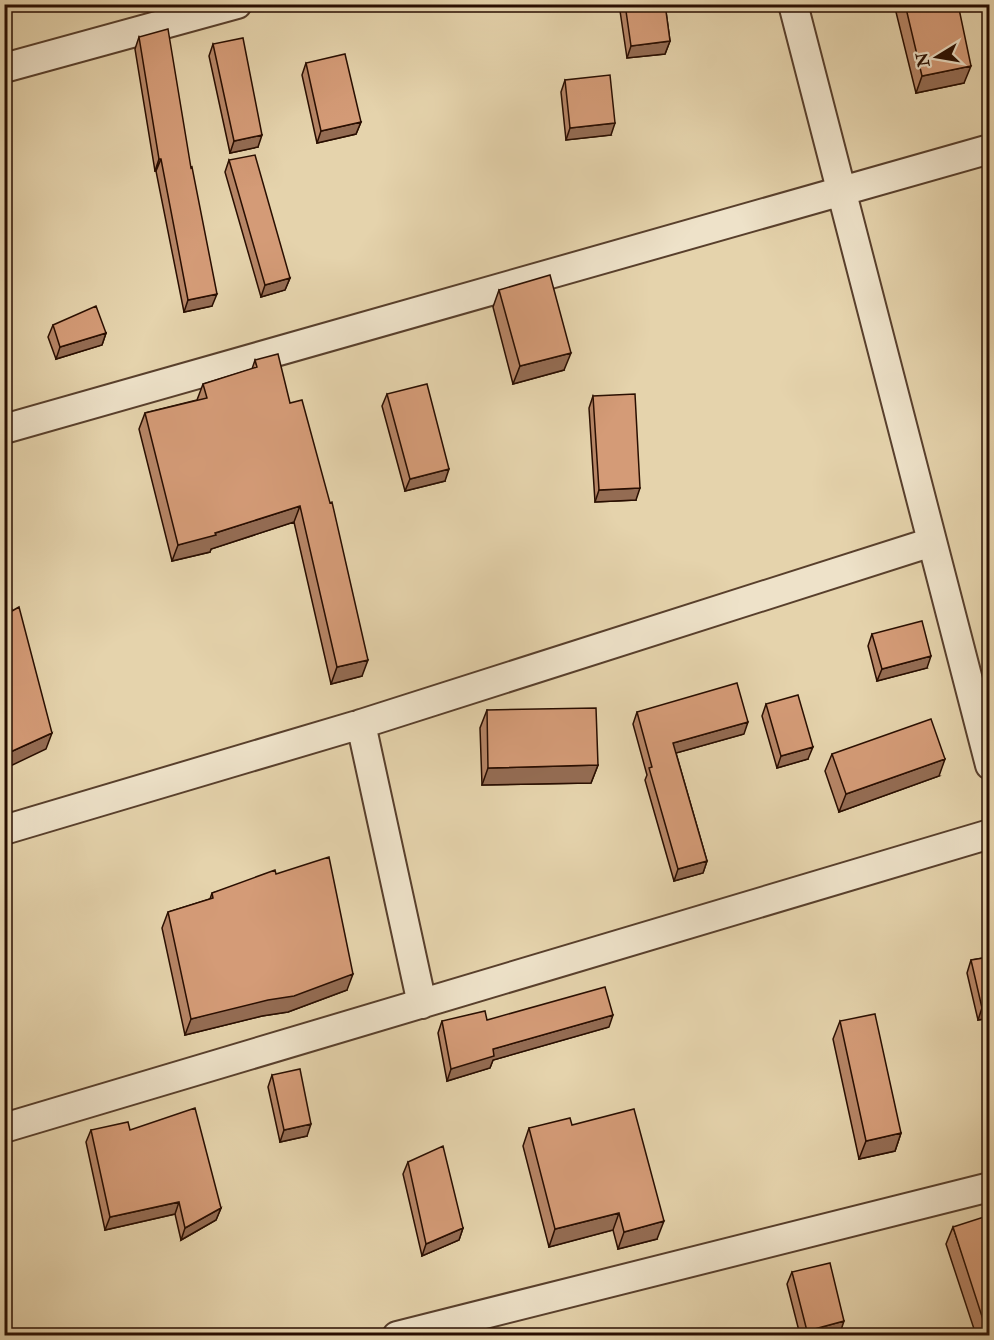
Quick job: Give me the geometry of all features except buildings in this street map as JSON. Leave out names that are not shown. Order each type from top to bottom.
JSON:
[{"type":"street","points":[[4,68],[237,4]]},
{"type":"street","points":[[793,4],[990,765]]},
{"type":"street","points":[[4,429],[990,149]]},
{"type":"street","points":[[4,830],[361,724],[932,542]]},
{"type":"street","points":[[361,724],[422,1004]]},
{"type":"street","points":[[4,1128],[990,834]]},
{"type":"street","points":[[397,1335],[990,1187]]}]
